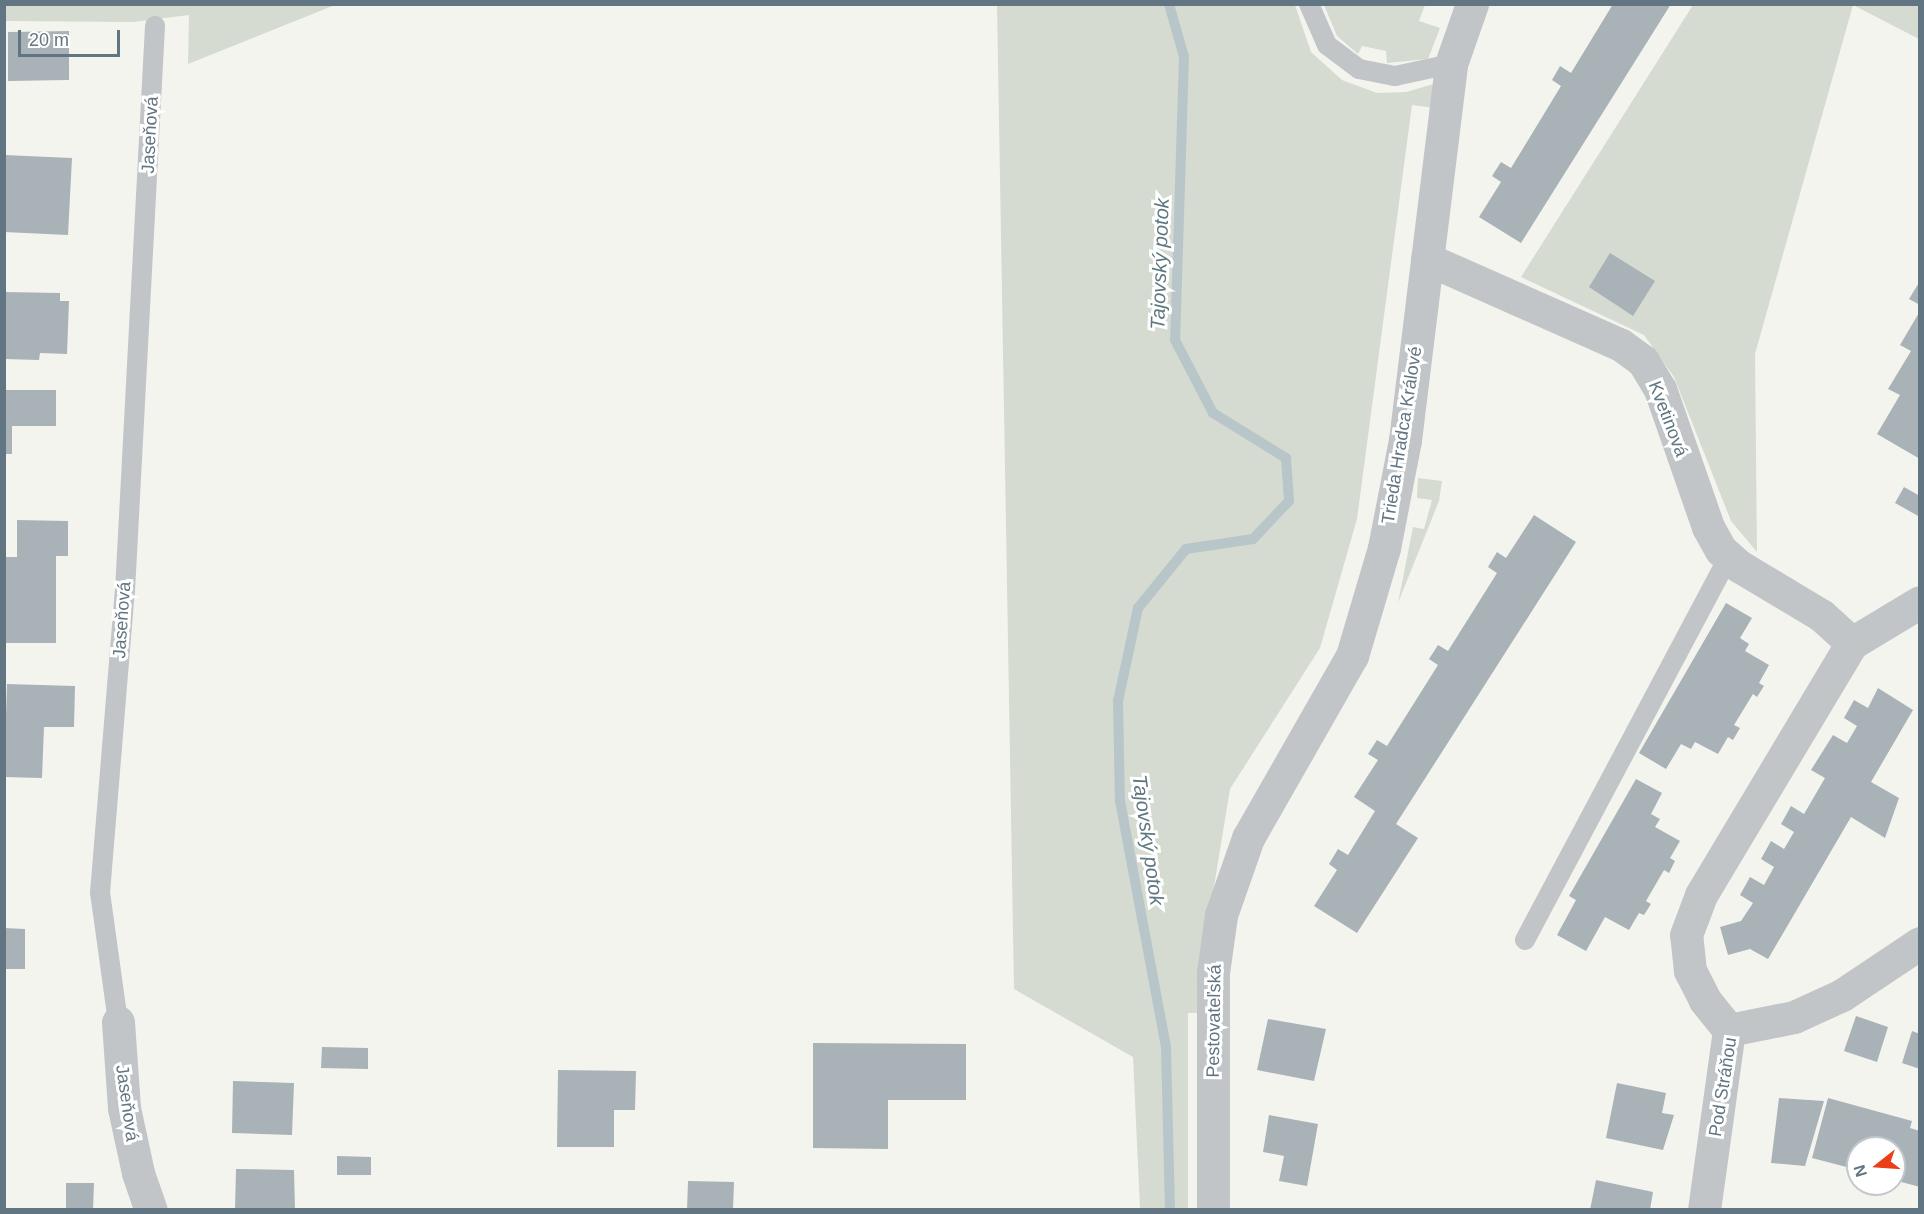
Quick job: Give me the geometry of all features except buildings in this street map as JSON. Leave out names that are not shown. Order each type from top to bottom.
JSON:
[{"type":"street","name":"Trieda Hradca Králové","points":[[1248,838],[1352,656],[1386,537],[1404,440],[1451,64],[1472,4]]},
{"type":"street","name":"Kvetinová","points":[[1427,259],[1621,345],[1643,361],[1660,389],[1708,527],[1729,557],[1821,615],[1852,643]]},
{"type":"street","points":[[1729,1030],[1704,1000],[1690,971],[1686,935],[1701,895],[1852,643],[1920,602]]},
{"type":"street","name":"Pestovateľská","points":[[1213,1209],[1213,973],[1221,915],[1248,838]]},
{"type":"street","name":"Pod Stráňou","points":[[1704,1209],[1729,1030],[1794,1017],[1842,996],[1920,943]]},
{"type":"street","name":"Jaseňová","points":[[118,1022],[124,1108],[138,1173],[151,1209]]},
{"type":"lane","points":[[1309,4],[1327,45],[1359,69],[1395,76],[1451,64]]},
{"type":"lane","name":"Jaseňová","points":[[118,1022],[100,893],[125,591],[155,26]]},
{"type":"lane","points":[[1525,940],[1729,557]]},
{"type":"shaded area","points":[[5,5],[335,5],[188,64],[189,15],[133,22],[5,21]]},
{"type":"shaded area","points":[[997,5],[1295,5],[1311,52],[1342,80],[1377,93],[1406,92],[1437,83],[1434,108],[1412,105],[1357,519],[1320,648],[1230,789],[1211,905],[1204,1013],[1188,1013],[1188,1209],[1140,1209],[1133,1057],[1014,989]]},
{"type":"shaded area","points":[[1324,5],[1425,5],[1419,21],[1440,28],[1428,59],[1387,63],[1386,51],[1362,46],[1358,54],[1337,36]]},
{"type":"shaded area","points":[[1693,5],[1853,5],[1755,354],[1757,552],[1731,521],[1674,377],[1644,335],[1521,277]]},
{"type":"shaded area","points":[[1853,5],[1919,5],[1919,39]]},
{"type":"shaded area","points":[[1418,478],[1442,481],[1439,501],[1398,603],[1413,527],[1424,529],[1432,500],[1417,498]]},
{"type":"waterway","name":"Tajovský potok","points":[[1169,4],[1184,57],[1175,340],[1213,413],[1286,458],[1289,501],[1253,539],[1186,549],[1138,608],[1118,701],[1120,801],[1166,1047],[1170,1210]]}]
